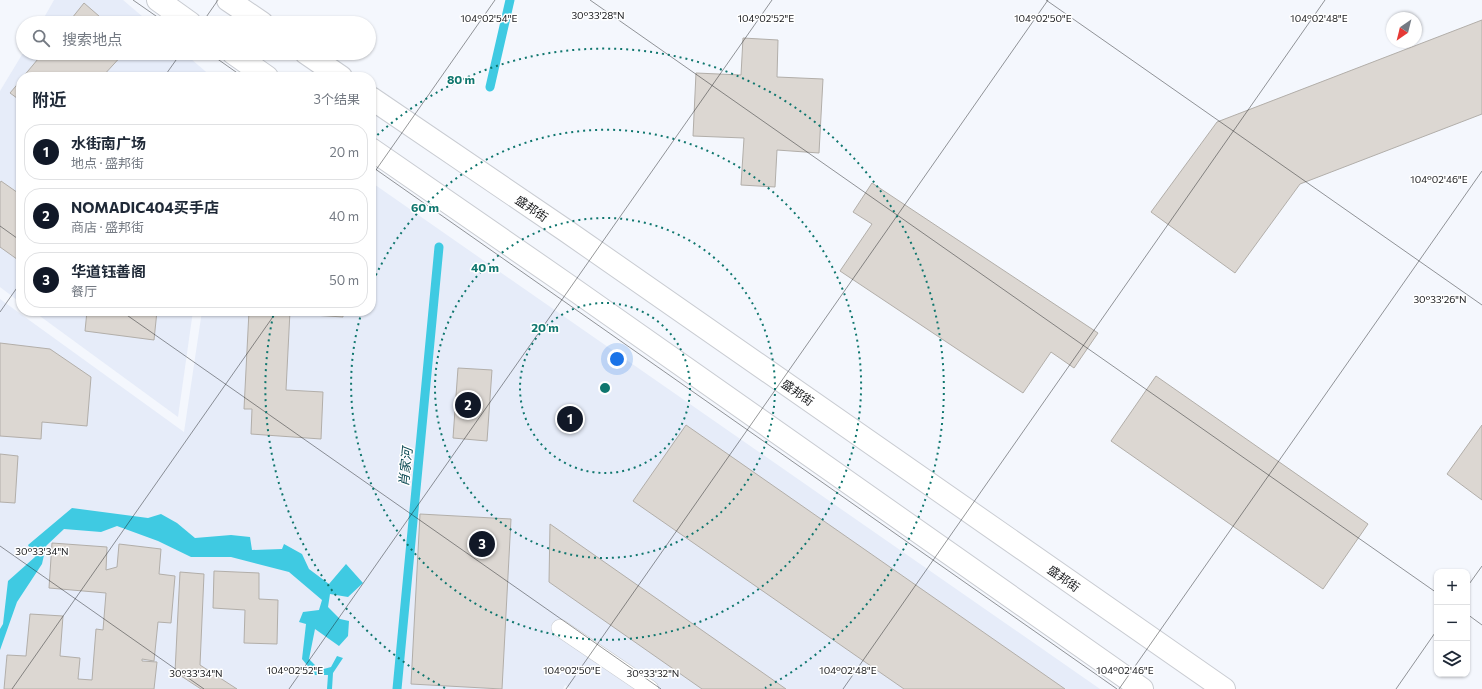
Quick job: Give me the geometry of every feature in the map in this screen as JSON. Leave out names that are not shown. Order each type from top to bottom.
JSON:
[{"type":"street","points":[[158,0],[180,16]]},
{"type":"street","points":[[228,0],[252,16]]},
{"type":"street","points":[[243,60],[261,72]]},
{"type":"street","points":[[316,60],[334,72]]},
{"type":"street","name":"盛邦街","points":[[376,101],[572,235],[1224,689]]},
{"type":"street","points":[[376,152],[569,286],[1142,689]]},
{"type":"lane","points":[[560,628],[650,689]]},
{"type":"shaded area","points":[[54,0],[123,0],[142,16],[45,16]]},
{"type":"shaded area","points":[[19,60],[192,60],[206,72],[16,72],[16,299],[0,287],[0,91]]},
{"type":"shaded area","points":[[376,185],[1100,689],[571,689],[565,685],[563,689],[0,689],[0,299],[16,311],[16,316],[24,316],[184,432],[201,316],[376,316]]},
{"type":"shaded area","points":[[40,316],[192,316],[178,417]]},
{"type":"water","points":[[72,508],[148,518],[161,514],[177,523],[195,538],[231,535],[250,537],[252,550],[282,549],[284,544],[302,554],[309,569],[329,584],[346,564],[363,583],[348,597],[330,594],[328,607],[340,619],[349,621],[348,636],[339,646],[315,629],[309,659],[320,670],[331,667],[337,656],[343,658],[333,673],[332,689],[327,689],[328,675],[315,675],[302,659],[306,624],[299,622],[303,612],[319,610],[322,600],[289,572],[231,557],[191,557],[158,541],[117,526],[101,532],[64,529],[46,546],[42,564],[17,602],[0,650],[0,629],[3,624],[8,581],[35,557],[28,545]]},
{"type":"building","points":[[84,3],[99,16],[74,16]]},
{"type":"building","points":[[1482,20],[1482,114],[1300,184],[1235,273],[1151,212],[1217,122],[1409,48],[1422,48],[1422,43]]},
{"type":"building","points":[[743,38],[778,40],[777,77],[823,79],[819,153],[777,150],[775,187],[741,185],[744,138],[693,136],[696,73],[741,75]]},
{"type":"building","points":[[37,60],[118,60],[107,72],[27,72]]},
{"type":"building","points":[[16,86],[16,97],[10,93]]},
{"type":"building","points":[[1,181],[16,192],[16,258],[0,247]]},
{"type":"building","points":[[872,183],[1098,333],[1074,368],[1051,352],[1023,393],[840,271],[872,224],[853,212]]},
{"type":"building","points":[[86,316],[156,316],[154,340],[85,331]]},
{"type":"building","points":[[249,316],[290,316],[286,390],[323,392],[321,439],[251,434],[252,409],[244,409]]},
{"type":"building","points":[[0,343],[50,349],[91,377],[87,426],[42,422],[41,439],[0,436]]},
{"type":"building","points":[[458,368],[492,370],[487,441],[453,438]]},
{"type":"building","points":[[1156,376],[1368,524],[1323,589],[1111,441]]},
{"type":"building","points":[[686,425],[1065,689],[904,689],[633,501]]},
{"type":"building","points":[[1482,425],[1482,500],[1447,474]]},
{"type":"building","points":[[0,454],[18,456],[15,503],[0,502]]},
{"type":"building","points":[[420,514],[511,519],[502,689],[411,684]]},
{"type":"building","points":[[550,524],[786,689],[702,689],[549,582]]},
{"type":"building","points":[[52,543],[107,547],[106,570],[117,567],[119,544],[161,549],[159,574],[175,576],[171,623],[158,622],[154,661],[142,659],[142,661],[157,662],[154,689],[4,689],[7,655],[26,656],[30,614],[63,616],[60,656],[80,658],[78,679],[92,680],[96,629],[103,630],[106,593],[49,588]]},
{"type":"building","points":[[214,571],[259,573],[259,599],[278,600],[277,644],[244,643],[245,610],[213,608]]},
{"type":"building","points":[[180,572],[204,574],[200,665],[237,689],[201,689],[175,672]]},
{"type":"waterway","name":"肖家河","points":[[490,87],[510,0]]},
{"type":"waterway","name":"肖家河","points":[[397,689],[439,247]]},
{"type":"place","name":"NOMADIC404买手店","points":[[468,405]]},
{"type":"place","name":"水街南广场","points":[[570,419]]},
{"type":"place","name":"华道钰善阁","points":[[482,544]]}]
